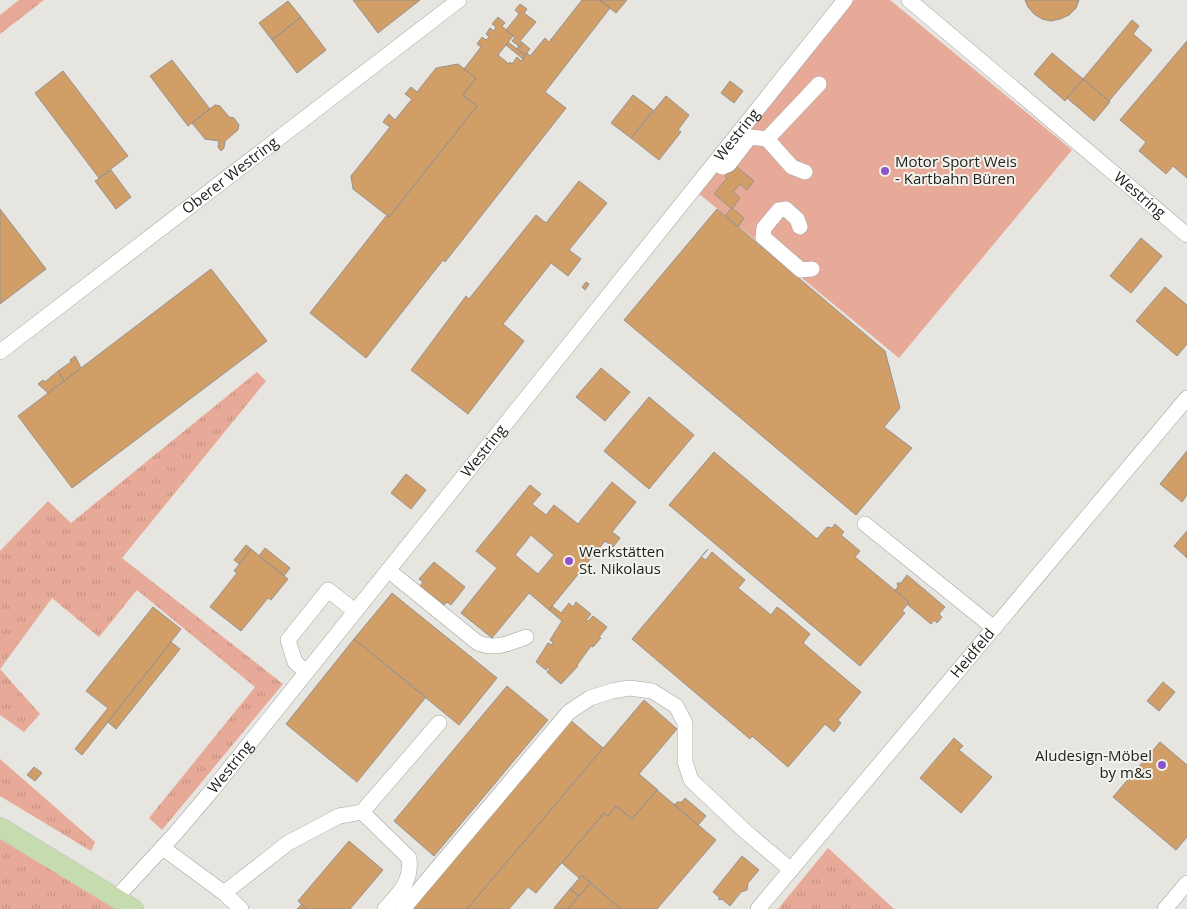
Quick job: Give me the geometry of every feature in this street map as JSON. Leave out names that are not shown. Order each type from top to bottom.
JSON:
[{"type":"main road","points":[[0,827],[134,909]]},
{"type":"street","name":"Oberer Westring","points":[[0,352],[459,0]]},
{"type":"street","name":"Westring","points":[[116,898],[163,848],[213,789],[845,0]]},
{"type":"street","name":"Westring","points":[[909,0],[1187,235]]},
{"type":"street","points":[[767,139],[819,84]]},
{"type":"street","points":[[716,162],[722,167],[729,164],[750,137],[767,139],[792,167],[804,172]]},
{"type":"street","points":[[800,227],[798,219],[786,209],[780,210],[764,228],[763,237],[801,270],[812,269]]},
{"type":"street","name":"Heidfeld","points":[[758,909],[1187,398]]},
{"type":"street","points":[[865,524],[994,628]]},
{"type":"street","points":[[388,570],[478,643],[492,647],[526,638]]},
{"type":"street","points":[[306,672],[295,662],[288,640],[328,590],[355,611]]},
{"type":"street","points":[[403,909],[569,712],[590,698],[629,688],[652,691],[676,706],[685,723],[686,762],[691,780],[746,832],[791,870]]},
{"type":"street","points":[[224,893],[288,843],[339,816],[362,812],[439,723]]},
{"type":"street","points":[[362,812],[409,858],[410,868],[405,886],[385,909]]},
{"type":"street","points":[[163,848],[224,893],[241,909]]},
{"type":"street","points":[[1165,909],[1187,883]]},
{"type":"green space","points":[[19,0],[44,0],[0,34],[0,15]]},
{"type":"green space","name":"Motor Sport Weis - Kartbahn Büren","points":[[854,0],[890,0],[1072,150],[899,358],[697,192]]},
{"type":"green space","points":[[257,372],[266,381],[122,558],[283,684],[162,830],[149,818],[255,687],[137,590],[99,637],[52,598],[0,669],[0,551],[48,501],[71,523]]},
{"type":"green space","points":[[0,669],[40,714],[24,732],[0,715]]},
{"type":"green space","points":[[0,759],[95,842],[91,851],[0,796]]},
{"type":"green space","points":[[0,839],[115,909],[0,909]]},
{"type":"green space","points":[[828,848],[894,909],[778,909]]},
{"type":"building","points":[[353,0],[420,0],[378,33]]},
{"type":"building","points":[[582,0],[600,0],[610,8],[545,92],[566,108],[445,262],[443,260],[366,358],[310,313],[387,215],[389,217],[477,106],[463,95],[476,78],[464,69],[481,47],[477,44],[482,37],[486,40],[489,37],[486,34],[490,28],[494,31],[496,27],[492,24],[498,17],[505,23],[502,26],[513,36],[498,55],[509,64],[510,62],[512,64],[517,57],[521,61],[527,53],[530,56],[545,38],[549,42]]},
{"type":"building","points":[[600,0],[627,0],[616,13]]},
{"type":"building","points":[[1025,0],[1079,0],[1076,8],[1069,15],[1051,21],[1042,19],[1034,14]]},
{"type":"building","points":[[288,1],[301,17],[272,40],[259,23]]},
{"type":"building","points":[[520,4],[527,9],[524,13],[536,22],[520,41],[523,43],[520,47],[512,41],[515,37],[506,30],[519,14],[515,10]]},
{"type":"building","points":[[301,17],[326,50],[297,73],[272,40]]},
{"type":"building","points":[[1132,20],[1139,26],[1133,34],[1152,50],[1109,101],[1083,79]]},
{"type":"building","points":[[1187,41],[1187,178],[1173,166],[1166,174],[1139,151],[1146,142],[1120,120]]},
{"type":"building","points":[[508,42],[525,55],[523,59],[506,45]]},
{"type":"building","points":[[523,43],[530,49],[525,55],[517,48]]},
{"type":"building","points":[[1052,53],[1083,79],[1065,101],[1034,74]]},
{"type":"building","points":[[172,60],[210,109],[188,126],[150,76]]},
{"type":"building","points":[[458,64],[476,78],[463,95],[477,106],[389,217],[353,189],[351,176],[390,127],[383,122],[389,114],[395,120],[412,99],[405,94],[411,87],[417,92],[436,68]]},
{"type":"building","points":[[63,71],[128,156],[99,178],[35,93]]},
{"type":"building","points":[[1083,79],[1110,102],[1094,121],[1067,98]]},
{"type":"building","points":[[730,81],[743,91],[734,103],[721,93]]},
{"type":"building","points":[[633,95],[653,110],[631,138],[611,123]]},
{"type":"building","points":[[666,96],[689,115],[678,130],[681,132],[659,160],[631,138]]},
{"type":"building","points":[[215,105],[220,106],[239,125],[238,130],[225,141],[224,148],[221,151],[218,147],[219,141],[205,139],[192,123]]},
{"type":"building","points":[[737,167],[754,181],[747,190],[740,184],[733,192],[740,198],[732,209],[714,194],[727,178],[725,176],[729,171],[731,173]]},
{"type":"building","points":[[111,170],[131,197],[116,209],[95,181]]},
{"type":"building","points":[[579,181],[607,203],[569,250],[581,259],[568,276],[551,263],[503,324],[524,341],[468,414],[411,370],[466,296],[469,299],[536,215],[546,223]]},
{"type":"building","points":[[732,208],[744,218],[738,227],[725,216]]},
{"type":"building","points":[[0,209],[46,269],[0,304]]},
{"type":"building","points":[[717,209],[885,351],[900,408],[884,427],[912,448],[856,515],[624,320]]},
{"type":"building","points":[[1141,238],[1162,256],[1131,293],[1110,276]]},
{"type":"building","points":[[211,269],[267,341],[72,488],[18,416]]},
{"type":"building","points":[[586,282],[589,284],[585,290],[582,287]]},
{"type":"building","points":[[1165,287],[1187,305],[1187,344],[1177,356],[1136,321]]},
{"type":"building","points":[[75,356],[81,368],[64,381],[58,371],[71,362],[70,360]]},
{"type":"building","points":[[601,368],[630,392],[605,421],[576,397]]},
{"type":"building","points":[[58,371],[64,381],[48,393],[38,384],[43,380],[45,382]]},
{"type":"building","points":[[649,397],[694,435],[649,489],[604,451]]},
{"type":"building","points":[[1187,451],[1187,495],[1182,502],[1160,484]]},
{"type":"building","points":[[714,452],[817,539],[827,527],[832,528],[835,524],[844,532],[841,535],[860,551],[855,557],[909,602],[902,611],[905,613],[860,666],[669,505]]},
{"type":"building","points":[[406,474],[426,490],[411,509],[391,493]]},
{"type":"building","name":"Werkstätten St. Nikolaus","points":[[612,482],[636,502],[612,532],[620,538],[613,547],[605,541],[549,610],[529,593],[492,638],[461,613],[497,568],[476,551],[530,485],[541,494],[532,504],[546,515],[554,505],[578,524]],"holes":[[[531,535],[554,555],[538,574],[515,555]]]},
{"type":"building","points":[[1187,531],[1187,558],[1174,546]]},
{"type":"building","points":[[246,545],[251,549],[239,564],[234,560]]},
{"type":"building","points":[[265,548],[290,568],[284,576],[259,556]]},
{"type":"building","points":[[251,549],[288,579],[271,600],[268,598],[241,631],[210,607],[237,573],[234,571]]},
{"type":"building","points":[[712,552],[745,580],[738,588],[771,615],[777,607],[784,612],[810,634],[803,643],[861,692],[838,720],[841,723],[834,732],[825,724],[788,767],[752,736],[750,739],[632,639],[701,557],[706,560]]},
{"type":"building","points":[[434,562],[465,587],[451,605],[447,602],[444,605],[420,586],[423,582],[419,579]]},
{"type":"building","points":[[907,575],[945,607],[939,614],[942,617],[937,623],[934,620],[931,624],[908,605],[909,602],[895,590],[898,587],[897,583],[901,583]]},
{"type":"building","points":[[392,593],[497,678],[459,725],[354,639]]},
{"type":"building","points":[[576,602],[591,614],[586,620],[588,621],[593,616],[607,627],[599,637],[601,638],[593,647],[591,646],[578,666],[561,684],[547,672],[550,668],[548,667],[546,670],[536,662],[548,643],[552,645],[553,643],[550,640],[562,621],[549,610],[552,606],[561,613],[569,603],[573,607]]},
{"type":"building","points":[[153,607],[181,629],[82,755],[75,749],[108,708],[86,691]]},
{"type":"building","points":[[354,639],[426,697],[357,782],[286,724]]},
{"type":"building","points":[[171,642],[180,649],[116,729],[108,722]]},
{"type":"building","points":[[1163,682],[1175,692],[1159,711],[1147,701]]},
{"type":"building","points":[[507,686],[548,720],[434,856],[394,821]]},
{"type":"building","points":[[644,700],[677,729],[639,774],[658,790],[632,819],[616,806],[608,816],[604,813],[536,893],[528,887],[509,909],[467,909]]},
{"type":"building","points":[[569,719],[603,748],[467,909],[408,909]]},
{"type":"building","points":[[954,738],[963,746],[959,750],[992,777],[961,813],[920,778]]},
{"type":"building","points":[[1160,742],[1187,765],[1187,837],[1176,850],[1113,797]]},
{"type":"building","points":[[34,767],[42,773],[35,781],[27,775]]},
{"type":"building","points":[[657,790],[716,840],[657,909],[621,909],[582,875],[579,878],[562,863],[604,813],[608,816],[616,806],[632,819]]},
{"type":"building","points":[[685,798],[706,816],[698,825],[674,805],[677,802],[682,802]]},
{"type":"building","points":[[349,841],[383,870],[350,909],[307,909],[298,901]]},
{"type":"building","points":[[742,856],[759,870],[748,883],[747,890],[741,892],[730,906],[722,899],[719,900],[719,897],[713,892]]},
{"type":"building","points":[[582,875],[590,883],[579,896],[570,889]]},
{"type":"building","points":[[590,883],[621,909],[568,909]]},
{"type":"building","points":[[570,889],[579,896],[568,909],[555,909],[554,908]]},
{"type":"building","points":[[302,904],[307,909],[297,909]]},
{"type":"place","name":"Motor Sport Weis - Kartbahn Büren","points":[[885,171]]},
{"type":"place","name":"Werkstätten St. Nikolaus","points":[[569,561]]},
{"type":"place","name":"Aludesign-Möbel by m&s","points":[[1162,765]]}]
